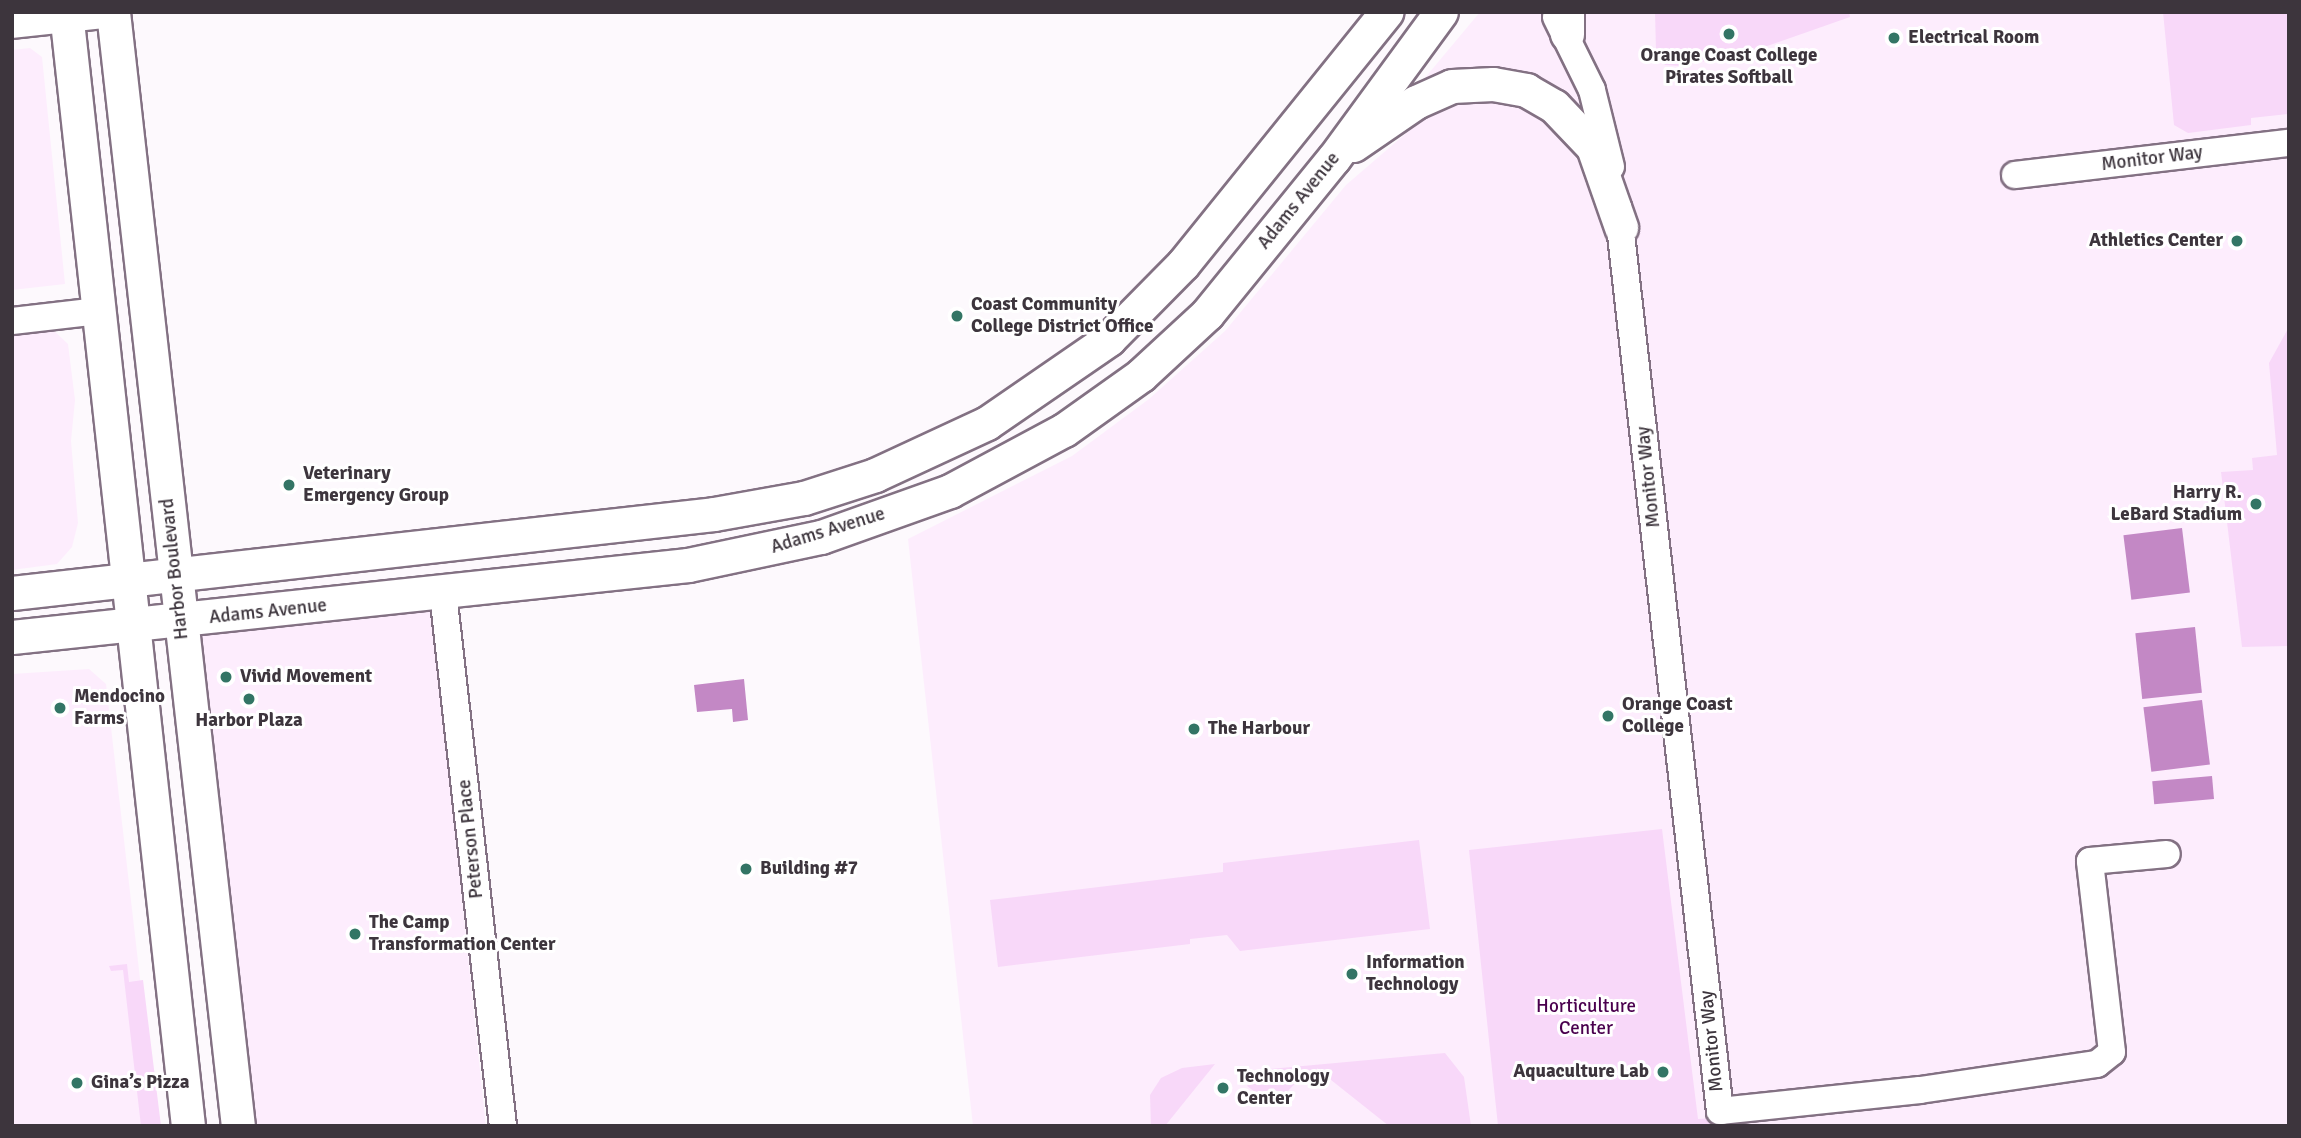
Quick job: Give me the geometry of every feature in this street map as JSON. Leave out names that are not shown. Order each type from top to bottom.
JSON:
[{"type":"main road","name":"Adams Avenue","points":[[12,593],[176,578],[714,514],[804,498],[875,475],[988,423],[1109,339],[1183,264],[1386,12]]},
{"type":"main road","name":"Adams Avenue","points":[[12,637],[180,622],[611,574],[776,549],[950,491],[1064,430],[1141,375],[1207,314],[1334,158],[1441,12]]},
{"type":"main road","name":"Harbor Boulevard","points":[[113,13],[238,1126]]},
{"type":"main road","points":[[67,15],[188,1126]]},
{"type":"main road","points":[[1334,158],[1416,102],[1452,86],[1493,84],[1526,90],[1554,106],[1593,147],[1621,227]]},
{"type":"main road","points":[[875,475],[890,512]]},
{"type":"main road","points":[[443,593],[446,579],[458,568],[488,557],[567,548],[605,525],[611,574]]},
{"type":"street","points":[[12,25],[67,15],[113,13]]},
{"type":"street","points":[[1563,19],[1592,90],[1621,227]]},
{"type":"street","name":"Monitor Way","points":[[2015,175],[2289,143]]},
{"type":"street","name":"Monitor Way","points":[[1621,227],[1720,1111],[1920,1090],[2097,1064],[2112,1052],[2090,860],[2167,854]]},
{"type":"street","points":[[12,321],[98,311]]},
{"type":"street","name":"Peterson Place","points":[[443,593],[503,1126]]},
{"type":"shaded area","name":"Orange Coast College","points":[[1480,12],[2289,12],[2289,1126],[973,1126],[908,539],[1072,456],[1149,399],[1225,331],[1346,185],[1425,117],[1424,79]]},
{"type":"shaded area","points":[[30,48],[42,57],[65,284],[12,290],[12,50]]},
{"type":"shaded area","points":[[51,328],[68,344],[75,400],[71,441],[78,523],[72,547],[57,564],[12,570],[12,332]]},
{"type":"shaded area","points":[[2182,528],[2190,593],[2131,600],[2123,535]]},
{"type":"shaded area","points":[[431,604],[486,1126],[249,1126],[196,629]]},
{"type":"shaded area","points":[[2195,627],[2202,693],[2142,699],[2135,633]]},
{"type":"shaded area","points":[[89,669],[106,684],[157,1126],[12,1126],[12,674]]},
{"type":"shaded area","points":[[744,679],[748,720],[733,722],[732,709],[697,712],[694,685]]},
{"type":"shaded area","points":[[2202,700],[2210,765],[2151,772],[2143,707]]},
{"type":"shaded area","points":[[2212,776],[2214,799],[2154,804],[2152,781]]},
{"type":"green space","name":"Orange Coast College Pirates Softball","points":[[1655,12],[1849,12],[1850,17],[1750,52],[1681,66],[1665,65],[1656,50]]},
{"type":"green space","points":[[2163,12],[2289,12],[2289,114],[2251,118],[2251,125],[2188,133],[2174,125]]},
{"type":"green space","name":"Harry R. LeBard Stadium","points":[[2289,327],[2289,646],[2242,647],[2221,472],[2253,470],[2252,458],[2277,455],[2269,363]]},
{"type":"green space","name":"Horticulture Center","points":[[1662,829],[1698,1119],[1714,1118],[1715,1126],[1498,1126],[1469,850]]},
{"type":"green space","points":[[1419,840],[1430,929],[1240,951],[1227,935],[1190,939],[1190,944],[998,967],[990,900],[1223,872],[1223,863]]},
{"type":"green space","points":[[127,964],[129,982],[143,980],[161,1126],[141,1126],[123,970],[111,971],[109,966]]},
{"type":"green space","points":[[1445,1053],[1464,1077],[1471,1126],[1389,1126],[1326,1076],[1301,1077],[1274,1106],[1247,1086],[1260,1070]]},
{"type":"green space","points":[[1215,1064],[1165,1126],[1151,1126],[1150,1095],[1161,1078],[1182,1068]]},
{"type":"place","name":"Orange Coast College Pirates Softball","points":[[1729,34]]},
{"type":"place","name":"Electrical Room","points":[[1894,38]]},
{"type":"place","name":"Athletics Center","points":[[2237,241]]},
{"type":"place","name":"Coast Community College District Office","points":[[957,316]]},
{"type":"place","name":"Veterinary Emergency Group","points":[[289,485]]},
{"type":"place","name":"Harry R. LeBard Stadium","points":[[2256,504]]},
{"type":"place","name":"Vivid Movement","points":[[226,677]]},
{"type":"place","name":"Harbor Plaza","points":[[249,699]]},
{"type":"place","name":"Mendocino Farms","points":[[60,708]]},
{"type":"place","name":"Orange Coast College","points":[[1608,716]]},
{"type":"place","name":"The Harbour","points":[[1194,729]]},
{"type":"place","name":"Building #7","points":[[746,869]]},
{"type":"place","name":"The Camp Transformation Center","points":[[355,934]]},
{"type":"place","name":"Information Technology","points":[[1352,974]]},
{"type":"place","name":"Aquaculture Lab","points":[[1663,1072]]},
{"type":"place","name":"Gina’s Pizza","points":[[77,1083]]},
{"type":"place","name":"Technology Center","points":[[1223,1088]]}]
